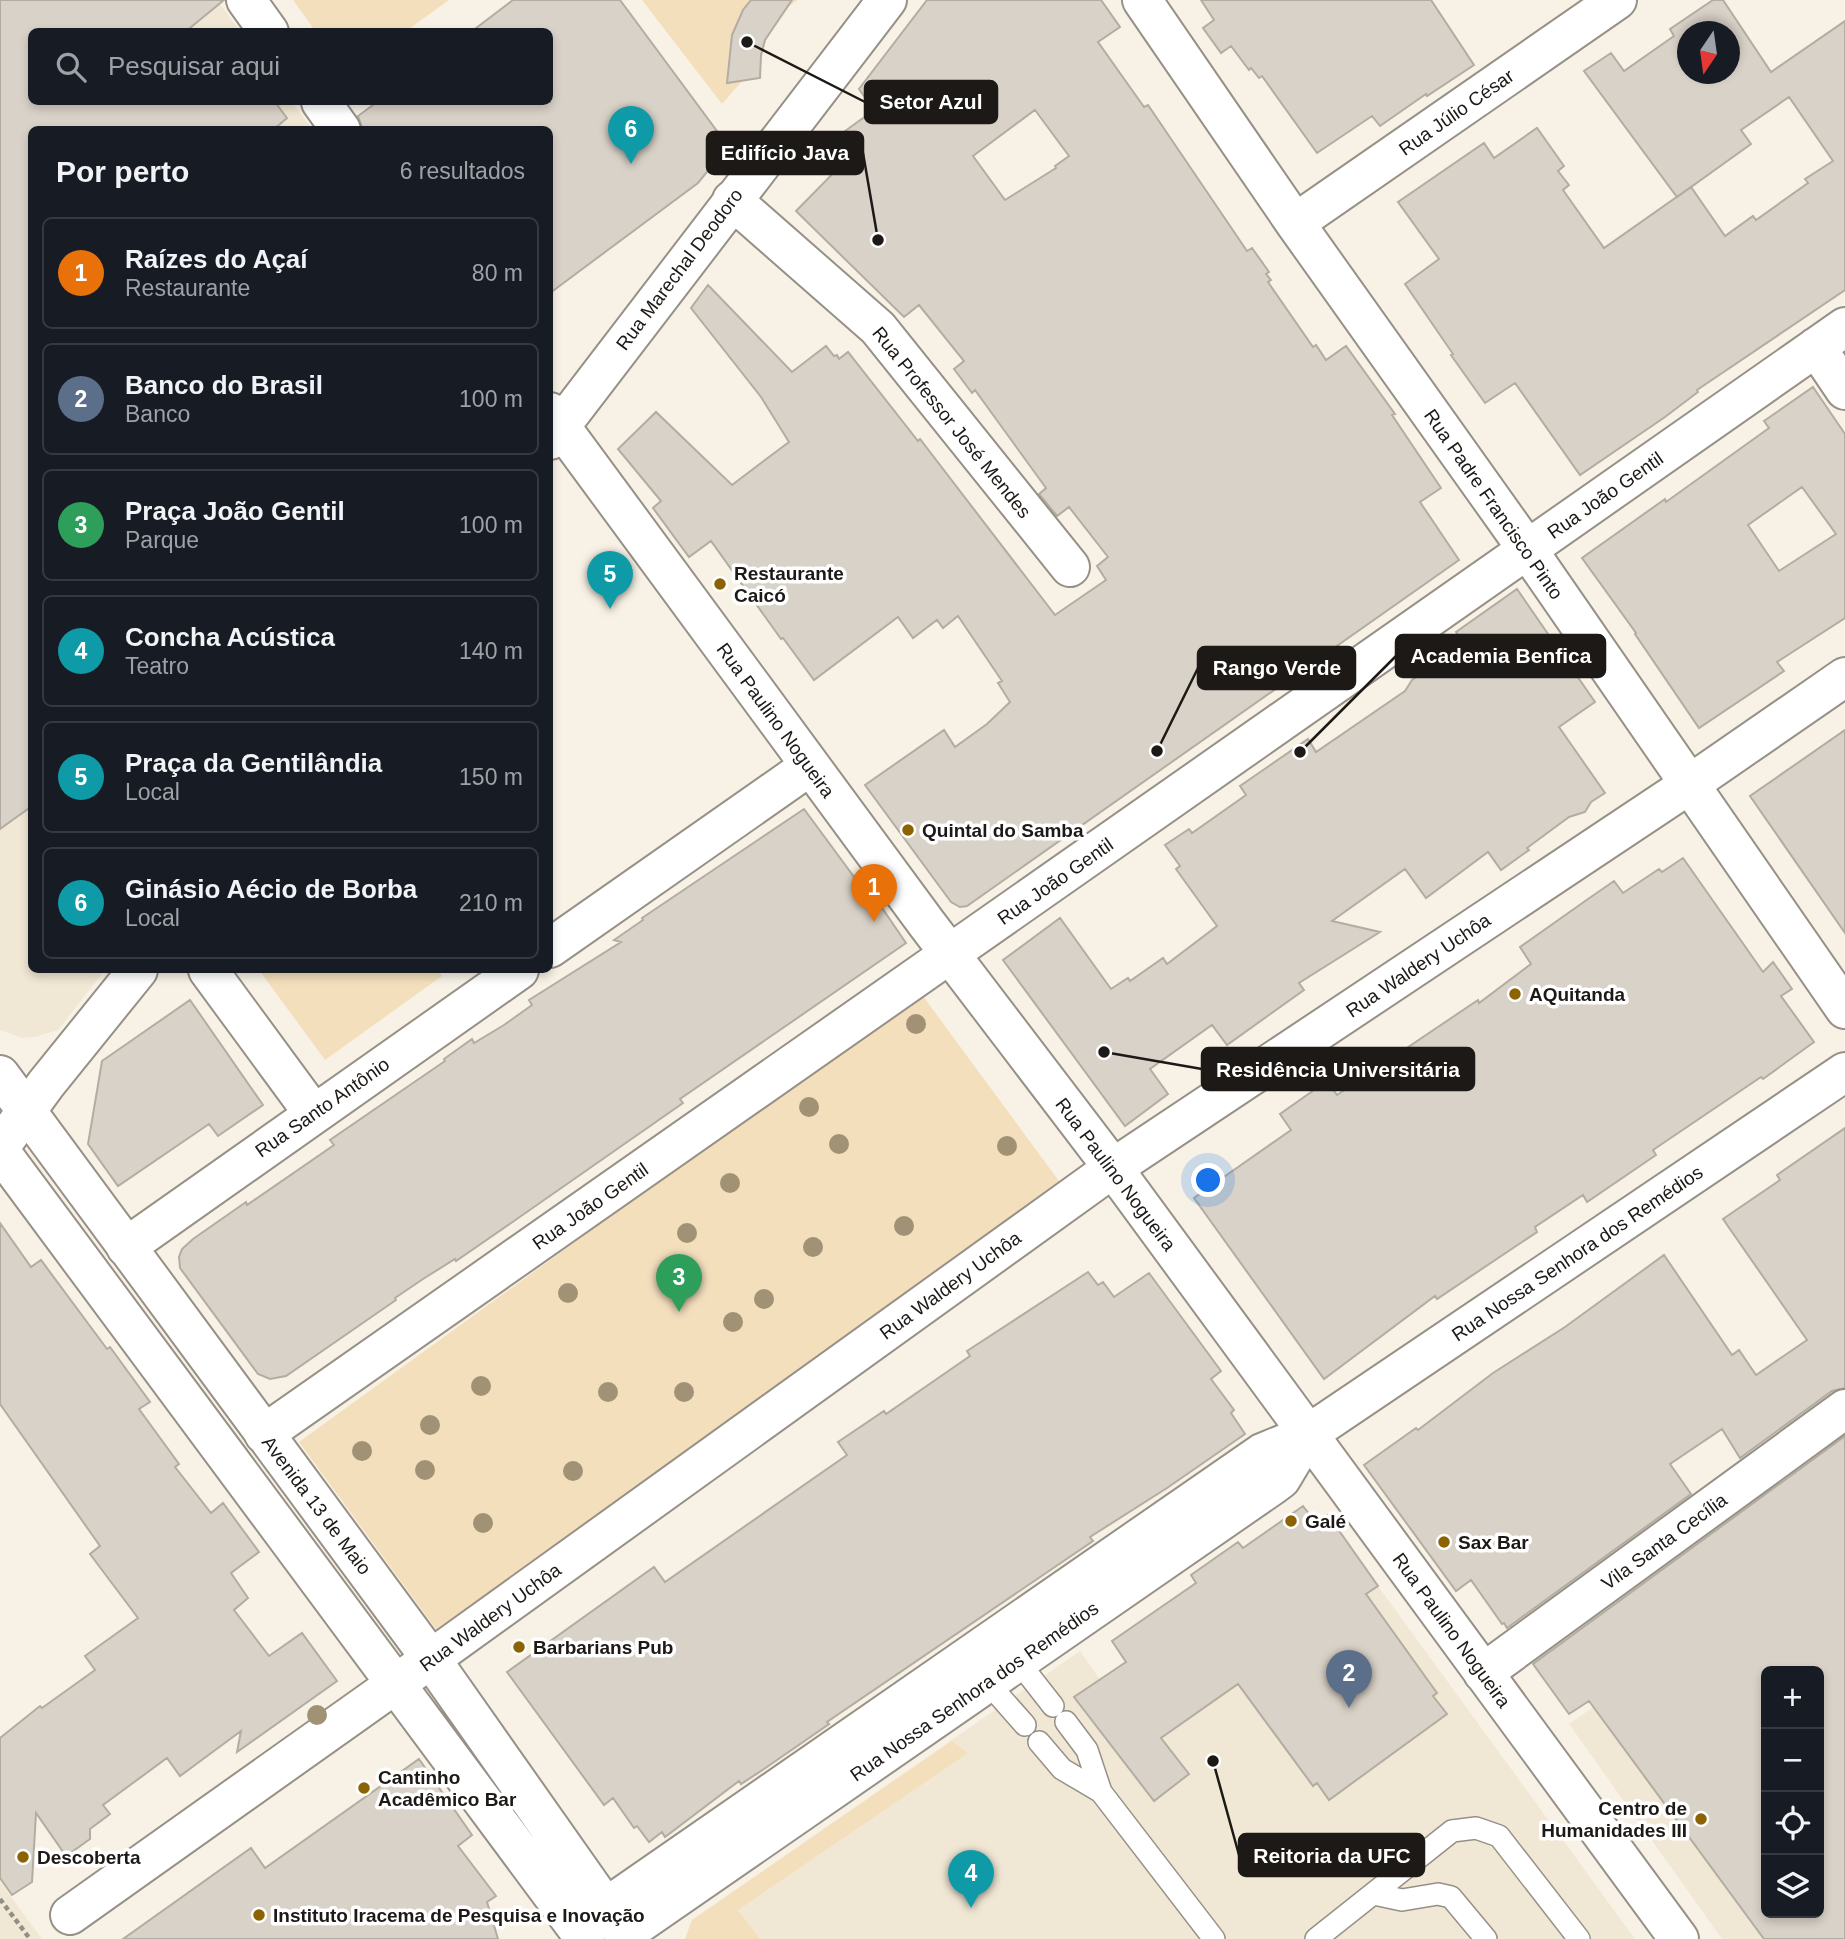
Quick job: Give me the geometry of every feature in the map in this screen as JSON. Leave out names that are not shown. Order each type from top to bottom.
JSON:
[{"type":"street","points":[[246,0],[266,28]]},
{"type":"street","name":"Rua Marechal Deodoro","points":[[553,426],[887,0]]},
{"type":"street","name":"Rua Padre Francisco Pinto","points":[[1142,0],[1845,1009]]},
{"type":"street","name":"Rua Júlio César","points":[[1295,223],[1617,0]]},
{"type":"street","points":[[323,105],[338,126]]},
{"type":"street","name":"Rua Professor José Mendes","points":[[732,200],[878,328],[1070,567]]},
{"type":"street","points":[[1831,337],[1845,390]]},
{"type":"street","name":"Rua João Gentil","points":[[264,1434],[1831,337]]},
{"type":"street","name":"Rua Paulino Nogueira","points":[[553,426],[1113,1168],[1679,1939]]},
{"type":"street","name":"Rua Waldery Uchôa","points":[[70,1915],[1113,1168],[1845,677]]},
{"type":"street","points":[[553,946],[810,766]]},
{"type":"street","points":[[136,973],[26,1110],[0,1149],[396,1684],[611,1930]]},
{"type":"street","points":[[210,973],[313,1113]]},
{"type":"street","name":"Rua Santo Antônio","points":[[126,1247],[515,973]]},
{"type":"street","name":"Rua Nossa Senhora dos Remédios","points":[[611,1930],[992,1659],[1281,1479],[1308,1434],[1845,1072]]},
{"type":"street","name":"Avenida 13 de Maio","points":[[0,1075],[431,1658],[611,1930]]},
{"type":"street","name":"Vila Santa Cecília","points":[[1483,1673],[1845,1409]]},
{"type":"lane","points":[[992,1659],[1059,1714],[1087,1750],[1101,1792],[1214,1939]]},
{"type":"lane","points":[[992,1659],[1025,1725]]},
{"type":"lane","points":[[1038,1742],[1062,1769],[1101,1792]]},
{"type":"lane","points":[[1317,1939],[1452,1831],[1476,1829],[1499,1836],[1579,1939]]},
{"type":"lane","points":[[1374,1894],[1402,1900],[1438,1894],[1451,1897],[1486,1939]]},
{"type":"path","points":[[0,1899],[30,1939]]},
{"type":"shaded area","points":[[0,0],[217,0],[238,28],[28,28],[28,105],[294,105],[310,126],[28,126],[28,973],[103,973],[58,1030],[22,1038],[0,1030]]},
{"type":"shaded area","points":[[293,0],[449,0],[410,28],[313,28]]},
{"type":"shaded area","points":[[642,0],[798,0],[780,15],[769,34],[762,55],[760,78],[743,80],[722,104]]},
{"type":"shaded area","points":[[261,973],[440,973],[442,976],[325,1060]]},
{"type":"shaded area","points":[[920,992],[1059,1181],[438,1632],[299,1442]]},
{"type":"shaded area","name":"Centro de Humanidades III","points":[[1845,1533],[1845,1939],[1722,1939],[1569,1724]]},
{"type":"shaded area","points":[[1378,1586],[1635,1939],[685,1939],[692,1920],[1080,1651],[1138,1734],[1161,1738]]},
{"type":"shaded area","points":[[952,1741],[968,1753],[738,1910],[760,1939],[685,1939],[692,1920]]},
{"type":"shaded area","points":[[0,1881],[17,1905],[42,1939],[0,1939]]},
{"type":"building","points":[[0,0],[224,0],[190,28],[28,28],[28,105],[277,105],[287,118],[278,126],[28,126],[28,809],[0,829]]},
{"type":"building","points":[[513,0],[620,0],[728,146],[698,183],[553,291],[553,126],[362,126],[358,116],[373,105],[553,105],[553,28],[476,28]]},
{"type":"building","points":[[751,0],[792,0],[765,40],[760,78],[727,83],[732,35],[743,10]]},
{"type":"building","points":[[927,0],[1101,0],[1120,27],[1098,42],[1144,107],[1148,105],[1247,251],[1252,248],[1269,272],[1266,274],[1271,280],[1268,282],[1313,347],[1316,345],[1326,360],[1346,346],[1395,414],[1392,415],[1441,488],[1420,502],[1459,560],[967,906],[960,907],[951,902],[865,785],[944,730],[955,747],[987,724],[1010,702],[998,683],[1002,681],[958,616],[943,628],[937,620],[913,638],[898,617],[814,680],[783,638],[781,639],[711,541],[689,557],[653,508],[661,501],[618,449],[656,412],[732,485],[789,442],[761,397],[691,308],[708,285],[792,372],[826,346],[839,359],[848,352],[918,441],[920,439],[1055,615],[1106,580],[1097,566],[1108,557],[1069,507],[1057,516],[1039,494],[1046,488],[975,390],[972,393],[954,369],[964,361],[919,305],[904,317],[796,211],[857,149],[841,134],[874,110],[859,89]],"holes":[[[1035,110],[1069,156],[1055,166],[1056,168],[1005,200],[973,156]]]},
{"type":"building","points":[[1201,0],[1431,0],[1474,65],[1380,126],[1372,116],[1317,153],[1262,76],[1259,78],[1251,68],[1249,70],[1231,46],[1221,53],[1203,28],[1214,20]]},
{"type":"building","points":[[1713,0],[1723,0],[1737,21],[1682,21]]},
{"type":"building","points":[[1845,21],[1845,290],[1697,390],[1698,392],[1665,417],[1580,475],[1515,383],[1485,403],[1451,355],[1453,354],[1405,284],[1439,259],[1398,202],[1484,143],[1494,158],[1537,128],[1564,166],[1558,171],[1569,185],[1563,190],[1604,248],[1677,197],[1584,71],[1611,53],[1624,71],[1674,36],[1670,29],[1677,24],[1677,84],[1740,84],[1740,26],[1771,72]],"holes":[[[1789,97],[1833,161],[1805,179],[1808,183],[1756,220],[1753,216],[1725,236],[1691,187],[1689,188],[1751,144],[1741,130]]]},
{"type":"building","points":[[1813,387],[1845,434],[1845,618],[1777,662],[1784,671],[1699,728],[1582,558],[1769,428],[1764,421]],"holes":[[[1802,487],[1836,534],[1779,571],[1748,525]]]},
{"type":"building","points":[[1517,589],[1595,702],[1559,727],[1605,793],[1591,802],[1585,812],[1569,817],[1501,870],[1488,852],[1426,898],[1405,869],[1332,921],[1380,932],[1299,983],[1304,990],[1227,1045],[1212,1025],[1150,1069],[1168,1094],[1125,1126],[1003,960],[1060,918],[1111,989],[1128,978],[1130,981],[1163,958],[1167,964],[1217,926],[1176,869],[1180,866],[1165,845],[1189,829],[1192,833],[1246,795],[1240,786],[1308,739],[1316,752],[1405,691],[1412,680],[1465,645],[1456,632]]},
{"type":"building","points":[[1845,730],[1845,933],[1750,796]]},
{"type":"building","points":[[804,809],[863,889],[867,886],[906,943],[680,1099],[683,1103],[456,1261],[455,1259],[395,1298],[396,1300],[286,1376],[270,1379],[258,1374],[180,1268],[179,1257],[182,1249],[246,1202],[247,1205],[334,1145],[330,1140],[445,1061],[444,1059],[472,1039],[474,1043],[504,1025],[532,1005],[529,1000],[621,942],[614,940],[643,920],[642,918]]},
{"type":"building","points":[[1683,858],[1763,972],[1773,962],[1792,989],[1781,996],[1814,1042],[1763,1079],[1761,1077],[1653,1150],[1656,1155],[1587,1202],[1583,1195],[1535,1227],[1537,1232],[1437,1299],[1435,1296],[1324,1379],[1194,1198],[1291,1130],[1280,1114],[1327,1081],[1337,1095],[1478,1000],[1479,1003],[1531,964],[1520,947],[1588,899],[1614,881],[1623,893],[1659,869],[1662,872]]},
{"type":"building","points":[[190,1000],[263,1105],[218,1136],[209,1124],[118,1186],[88,1144],[102,1061]]},
{"type":"building","points":[[1845,1128],[1845,1388],[1832,1391],[1740,1458],[1722,1429],[1670,1464],[1691,1494],[1507,1628],[1471,1580],[1456,1591],[1364,1465],[1416,1428],[1418,1430],[1493,1373],[1565,1327],[1664,1255],[1732,1355],[1739,1350],[1756,1375],[1807,1340],[1723,1219],[1780,1180],[1777,1175]]},
{"type":"building","points":[[0,1223],[31,1267],[41,1260],[107,1349],[110,1347],[150,1402],[139,1409],[179,1464],[175,1467],[211,1513],[223,1503],[259,1552],[231,1573],[248,1598],[234,1610],[269,1656],[302,1633],[337,1681],[237,1752],[241,1731],[180,1776],[167,1758],[103,1805],[110,1814],[90,1829],[90,1839],[66,1856],[36,1813],[32,1882],[12,1895],[0,1878],[0,1738],[40,1706],[42,1708],[95,1670],[85,1656],[138,1618],[90,1554],[100,1546],[0,1404]]},
{"type":"building","points":[[1088,1272],[1098,1285],[1103,1282],[1114,1297],[1149,1273],[1221,1371],[1211,1379],[1234,1410],[1231,1413],[1245,1434],[1090,1537],[1093,1541],[827,1722],[829,1724],[764,1769],[741,1784],[739,1781],[665,1837],[662,1832],[649,1842],[637,1826],[634,1828],[613,1798],[604,1805],[507,1672],[654,1567],[665,1582],[847,1455],[838,1442],[884,1411],[886,1414],[970,1356],[967,1351]]},
{"type":"building","name":"Centro de Humanidades III","points":[[1845,1436],[1845,1939],[1764,1939],[1589,1701],[1569,1714],[1533,1664]]},
{"type":"building","points":[[1303,1506],[1316,1523],[1328,1515],[1378,1586],[1366,1594],[1437,1693],[1433,1696],[1447,1714],[1329,1800],[1317,1783],[1313,1786],[1238,1684],[1161,1738],[1189,1774],[1154,1801],[1074,1697],[1126,1662],[1112,1641],[1196,1583],[1191,1575],[1238,1542],[1243,1548]]},
{"type":"building","points":[[419,1759],[472,1835],[458,1846],[496,1896],[487,1902],[498,1939],[123,1939],[251,1848],[265,1868]]},
{"type":"place","name":"Setor Azul","points":[[747,42]]},
{"type":"place","name":"Ginásio Aécio de Borba","points":[[631,164]]},
{"type":"place","name":"Edifício Java","points":[[878,240]]},
{"type":"place","name":"Restaurante Caicó","points":[[720,584]]},
{"type":"place","name":"Praça da Gentilândia","points":[[610,609]]},
{"type":"place","name":"Rango Verde","points":[[1157,751]]},
{"type":"place","name":"Academia Benfica","points":[[1300,752]]},
{"type":"place","name":"Quintal do Samba","points":[[908,830]]},
{"type":"place","name":"Raízes do Açaí","points":[[874,922]]},
{"type":"place","name":"AQuitanda","points":[[1515,994]]},
{"type":"place","name":"Residência Universitária","points":[[1104,1052]]},
{"type":"place","name":"Praça João Gentil","points":[[679,1312]]},
{"type":"place","name":"Galé","points":[[1291,1521]]},
{"type":"place","name":"Sax Bar","points":[[1444,1542]]},
{"type":"place","name":"Barbarians Pub","points":[[519,1647]]},
{"type":"place","name":"Banco do Brasil","points":[[1349,1708]]},
{"type":"place","name":"Reitoria da UFC","points":[[1213,1761]]},
{"type":"place","name":"Cantinho Acadêmico Bar","points":[[364,1788]]},
{"type":"place","name":"Centro de Humanidades III","points":[[1701,1819]]},
{"type":"place","name":"Descoberta","points":[[23,1857]]},
{"type":"place","name":"Concha Acústica","points":[[971,1908]]},
{"type":"place","name":"Instituto Iracema de Pesquisa e Inovação","points":[[259,1915]]}]
